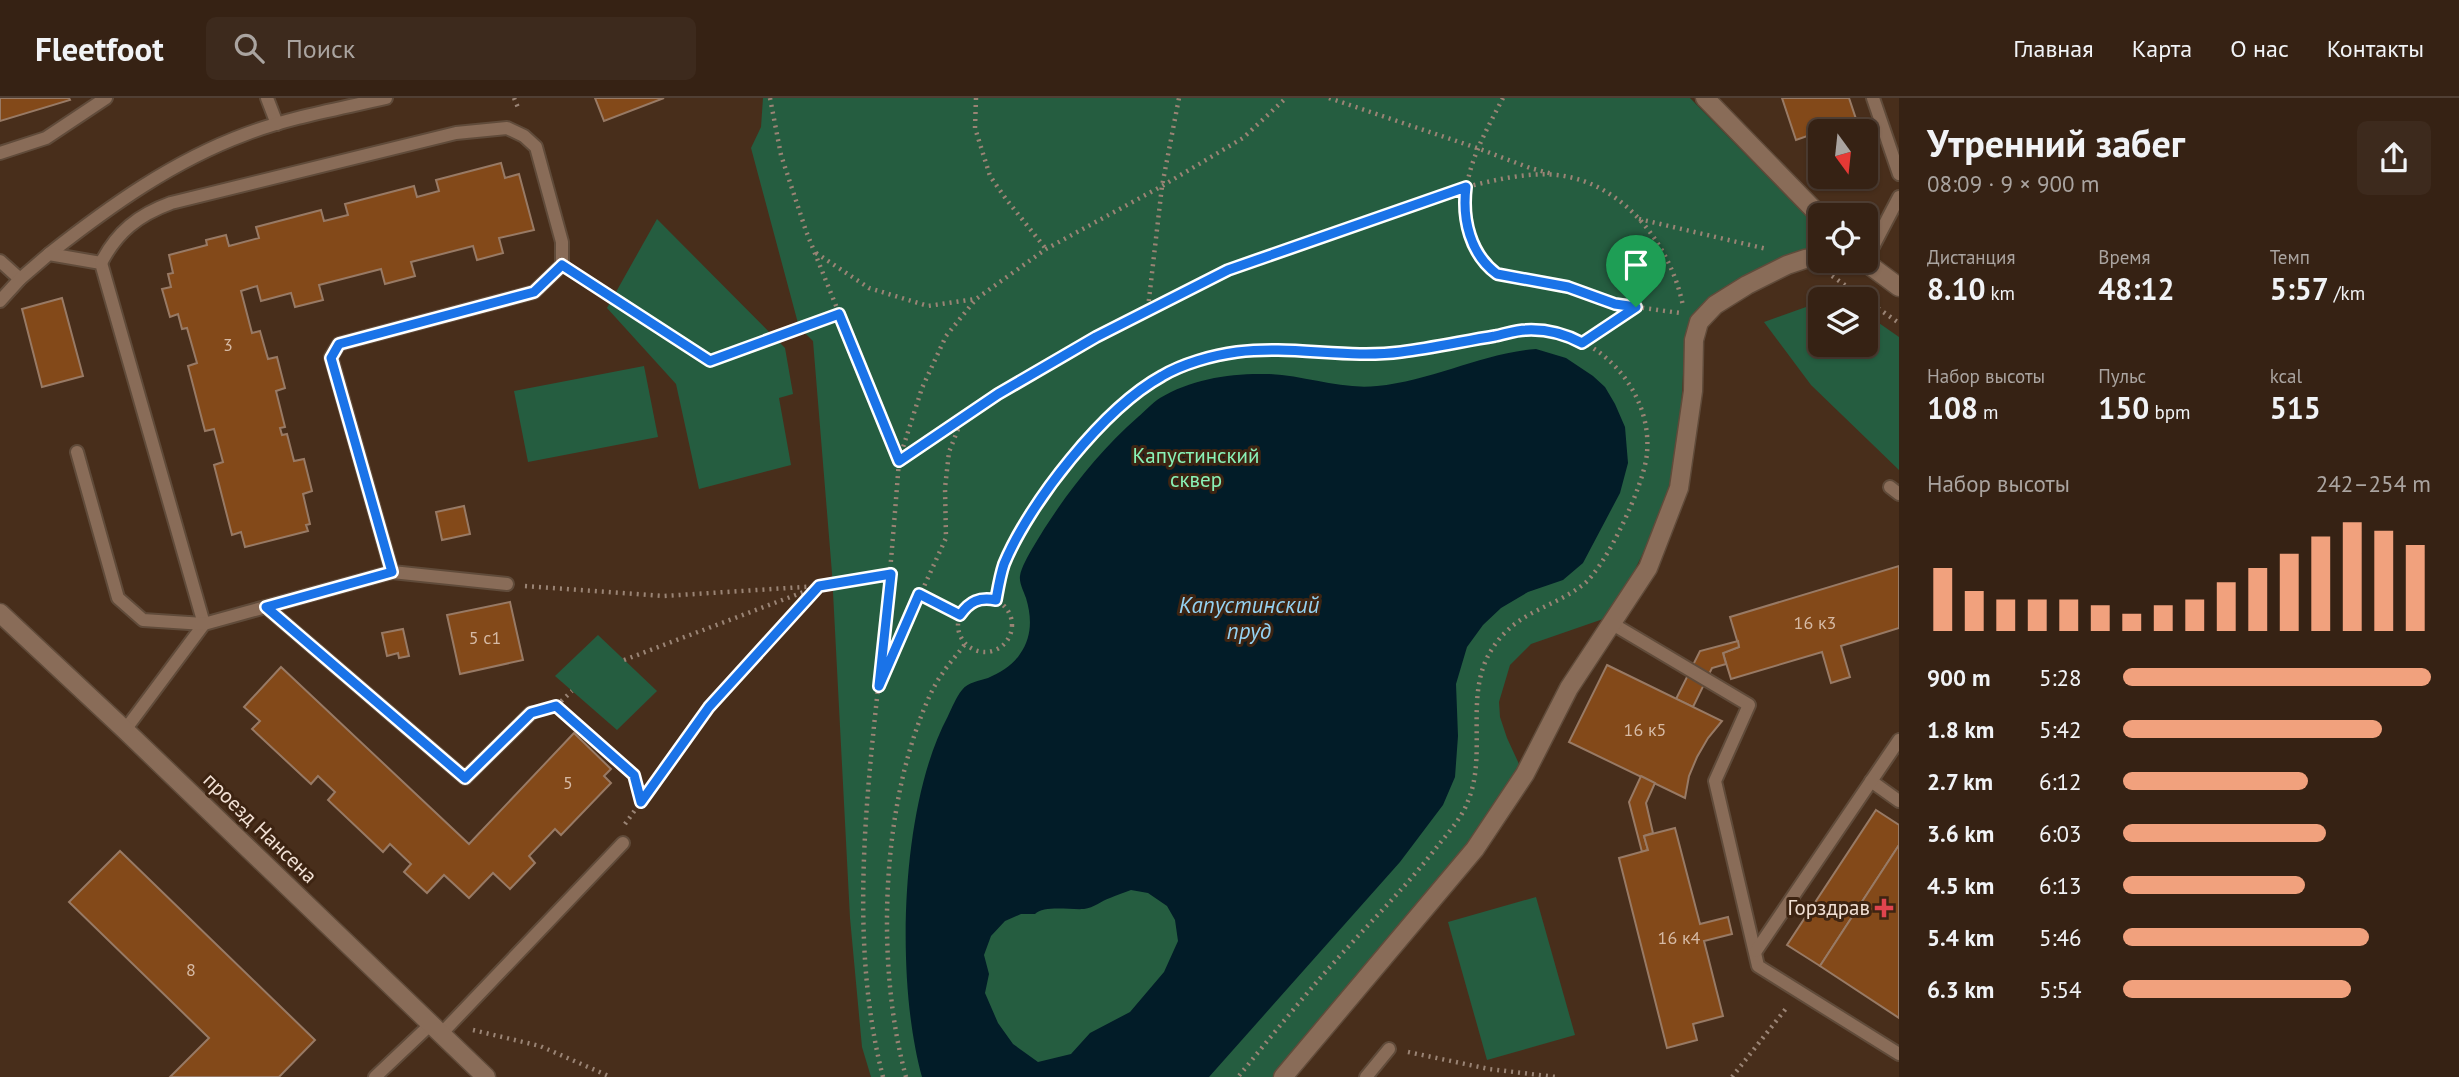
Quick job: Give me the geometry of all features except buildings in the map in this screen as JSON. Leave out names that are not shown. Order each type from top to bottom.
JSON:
[{"type":"street","points":[[1705,98],[1808,204]]},
{"type":"street","points":[[1283,1077],[1475,849],[1525,774],[1569,688],[1648,568],[1679,488],[1693,391],[1694,340],[1699,323],[1716,305],[1747,285],[1808,260]]},
{"type":"street","points":[[1878,271],[1899,287]]},
{"type":"street","name":"проезд Нансена","points":[[0,613],[441,1027],[486,1077]]},
{"type":"lane","points":[[0,153],[46,138],[106,98]]},
{"type":"lane","points":[[267,98],[277,124]]},
{"type":"lane","points":[[0,301],[20,279],[78,231],[161,174],[209,149],[277,124],[386,98]]},
{"type":"lane","points":[[1873,98],[1899,174]]},
{"type":"lane","points":[[204,624],[101,263],[110,246],[135,220],[171,203],[456,133],[507,128],[524,136],[536,147],[562,242],[562,265],[534,292],[339,344],[331,358],[392,572]]},
{"type":"lane","points":[[1878,237],[1899,197]]},
{"type":"lane","points":[[49,254],[101,263]]},
{"type":"lane","points":[[0,261],[20,279]]},
{"type":"lane","points":[[77,452],[118,598],[143,620],[204,624],[392,572],[507,584]]},
{"type":"lane","points":[[266,607],[465,778],[531,713]]},
{"type":"lane","points":[[1611,623],[1749,705],[1715,781],[1758,966],[1899,1054]]},
{"type":"lane","points":[[125,730],[204,624]]},
{"type":"lane","points":[[1756,951],[1899,740]]},
{"type":"lane","points":[[1871,781],[1899,801]]},
{"type":"lane","points":[[374,1077],[441,1027],[623,843]]},
{"type":"lane","points":[[1366,1077],[1389,1049]]},
{"type":"path","points":[[770,98],[780,155],[814,252],[899,461]]},
{"type":"path","points":[[976,98],[975,128],[990,176],[1046,249]]},
{"type":"path","points":[[1148,309],[1162,186],[1179,98]]},
{"type":"path","points":[[883,1077],[870,1009],[863,860],[891,574],[899,461],[922,388],[946,336],[976,299],[1046,249],[1243,138],[1286,98]]},
{"type":"path","points":[[1329,98],[1478,148],[1530,168],[1598,187],[1623,203],[1649,230],[1668,258],[1680,289],[1685,313],[1615,304],[1568,287],[1497,274],[1488,268],[1476,253],[1467,227],[1464,205],[1466,187],[1478,148],[1503,98]]},
{"type":"path","points":[[899,461],[998,394],[1148,309],[1228,270],[1466,187],[1504,178],[1557,175]]},
{"type":"path","points":[[1638,219],[1808,257]]},
{"type":"path","points":[[814,252],[869,288],[928,306],[976,299]]},
{"type":"path","points":[[562,265],[710,361],[839,314]]},
{"type":"path","points":[[1832,273],[1899,323]]},
{"type":"path","points":[[1582,343],[1636,307]]},
{"type":"path","points":[[996,600],[1003,567],[1014,544],[1055,478],[1129,397],[1163,375],[1195,362],[1236,352],[1280,349],[1356,355],[1400,352],[1524,330],[1553,332],[1582,343],[1606,358],[1621,371],[1632,386],[1645,420],[1647,456],[1630,506],[1593,575],[1582,586],[1520,619],[1490,651],[1478,685],[1474,777],[1468,803],[1409,883],[1349,946],[1238,1077]]},
{"type":"path","points":[[879,686],[946,538],[945,488],[949,452],[962,419]]},
{"type":"path","points":[[507,584],[664,596],[819,586],[891,574]]},
{"type":"path","points":[[624,660],[819,586]]},
{"type":"path","points":[[622,828],[709,707],[819,586]]},
{"type":"path","points":[[919,594],[960,615]]},
{"type":"path","points":[[975,600],[996,600],[1010,615],[1010,636],[1004,645],[995,650],[985,653],[974,650],[965,644],[960,635],[960,615],[966,606],[975,600]]},
{"type":"path","points":[[906,1077],[889,984],[887,921],[892,835],[908,751],[941,675],[965,644]]},
{"type":"path","points":[[531,713],[556,706],[572,691]]},
{"type":"path","points":[[556,706],[634,775],[641,802]]},
{"type":"path","points":[[1732,1077],[1799,991]]},
{"type":"path","points":[[441,1027],[540,1046],[611,1077]]},
{"type":"path","points":[[1389,1049],[1489,1069],[1556,1077]]},
{"type":"green space","name":"Капустинский сквер","points":[[763,98],[1690,98],[1808,218],[1808,250],[1692,321],[1684,357],[1679,442],[1667,503],[1628,584],[1606,618],[1531,644],[1510,665],[1499,702],[1500,717],[1519,764],[1492,815],[1275,1077],[871,1077],[862,1047],[850,918],[832,573],[813,341],[799,327],[751,148],[761,127]]},
{"type":"green space","points":[[657,219],[785,348],[793,394],[779,398],[791,465],[699,489],[676,384],[607,308]]},
{"type":"green space","points":[[1808,306],[1808,357],[1878,357],[1878,322],[1899,337],[1899,470],[1811,385],[1764,322]]},
{"type":"green space","points":[[644,366],[658,437],[528,462],[514,391]]},
{"type":"green space","points":[[598,635],[657,691],[617,730],[555,676]]},
{"type":"green space","points":[[1536,897],[1575,1035],[1487,1060],[1448,922]]},
{"type":"water","name":"Капустинский пруд","points":[[1536,349],[1566,358],[1605,387],[1625,427],[1628,463],[1620,493],[1583,563],[1563,580],[1528,592],[1501,608],[1483,625],[1467,647],[1456,684],[1458,736],[1455,777],[1443,805],[1400,862],[1209,1077],[922,1077],[913,1037],[906,944],[907,894],[920,796],[932,753],[964,687],[997,674],[1017,658],[1024,648],[1030,620],[1020,582],[1022,569],[1043,531],[1080,479],[1108,446],[1154,402],[1172,391],[1198,382],[1225,376],[1267,374],[1349,386],[1377,386],[1417,379]],"holes":[[[1131,890],[1148,893],[1167,906],[1175,920],[1178,941],[1164,972],[1130,1012],[1090,1033],[1071,1054],[1038,1062],[1013,1044],[998,1023],[985,993],[989,974],[984,955],[991,936],[1005,921],[1021,914],[1035,914],[1051,909],[1088,908]]]},
{"type":"place","name":"Горздрав","points":[[1884,908]]},
{"type":"route","points":[[1466,187],[1464,205],[1467,227],[1476,253],[1488,268],[1497,274],[1568,287],[1615,304],[1636,307],[1582,343],[1553,332],[1524,330],[1400,352],[1356,355],[1280,349],[1236,352],[1195,362],[1163,375],[1129,397],[1055,478],[1014,544],[1003,567],[996,600],[975,600],[966,606],[960,615],[919,594],[879,686],[891,574],[819,586],[709,707],[641,802],[634,775],[556,706],[531,713],[465,778],[266,607],[392,572],[331,358],[339,344],[534,292],[562,265],[710,361],[839,314],[899,461],[998,394],[1096,337],[1228,270],[1466,187]]}]
